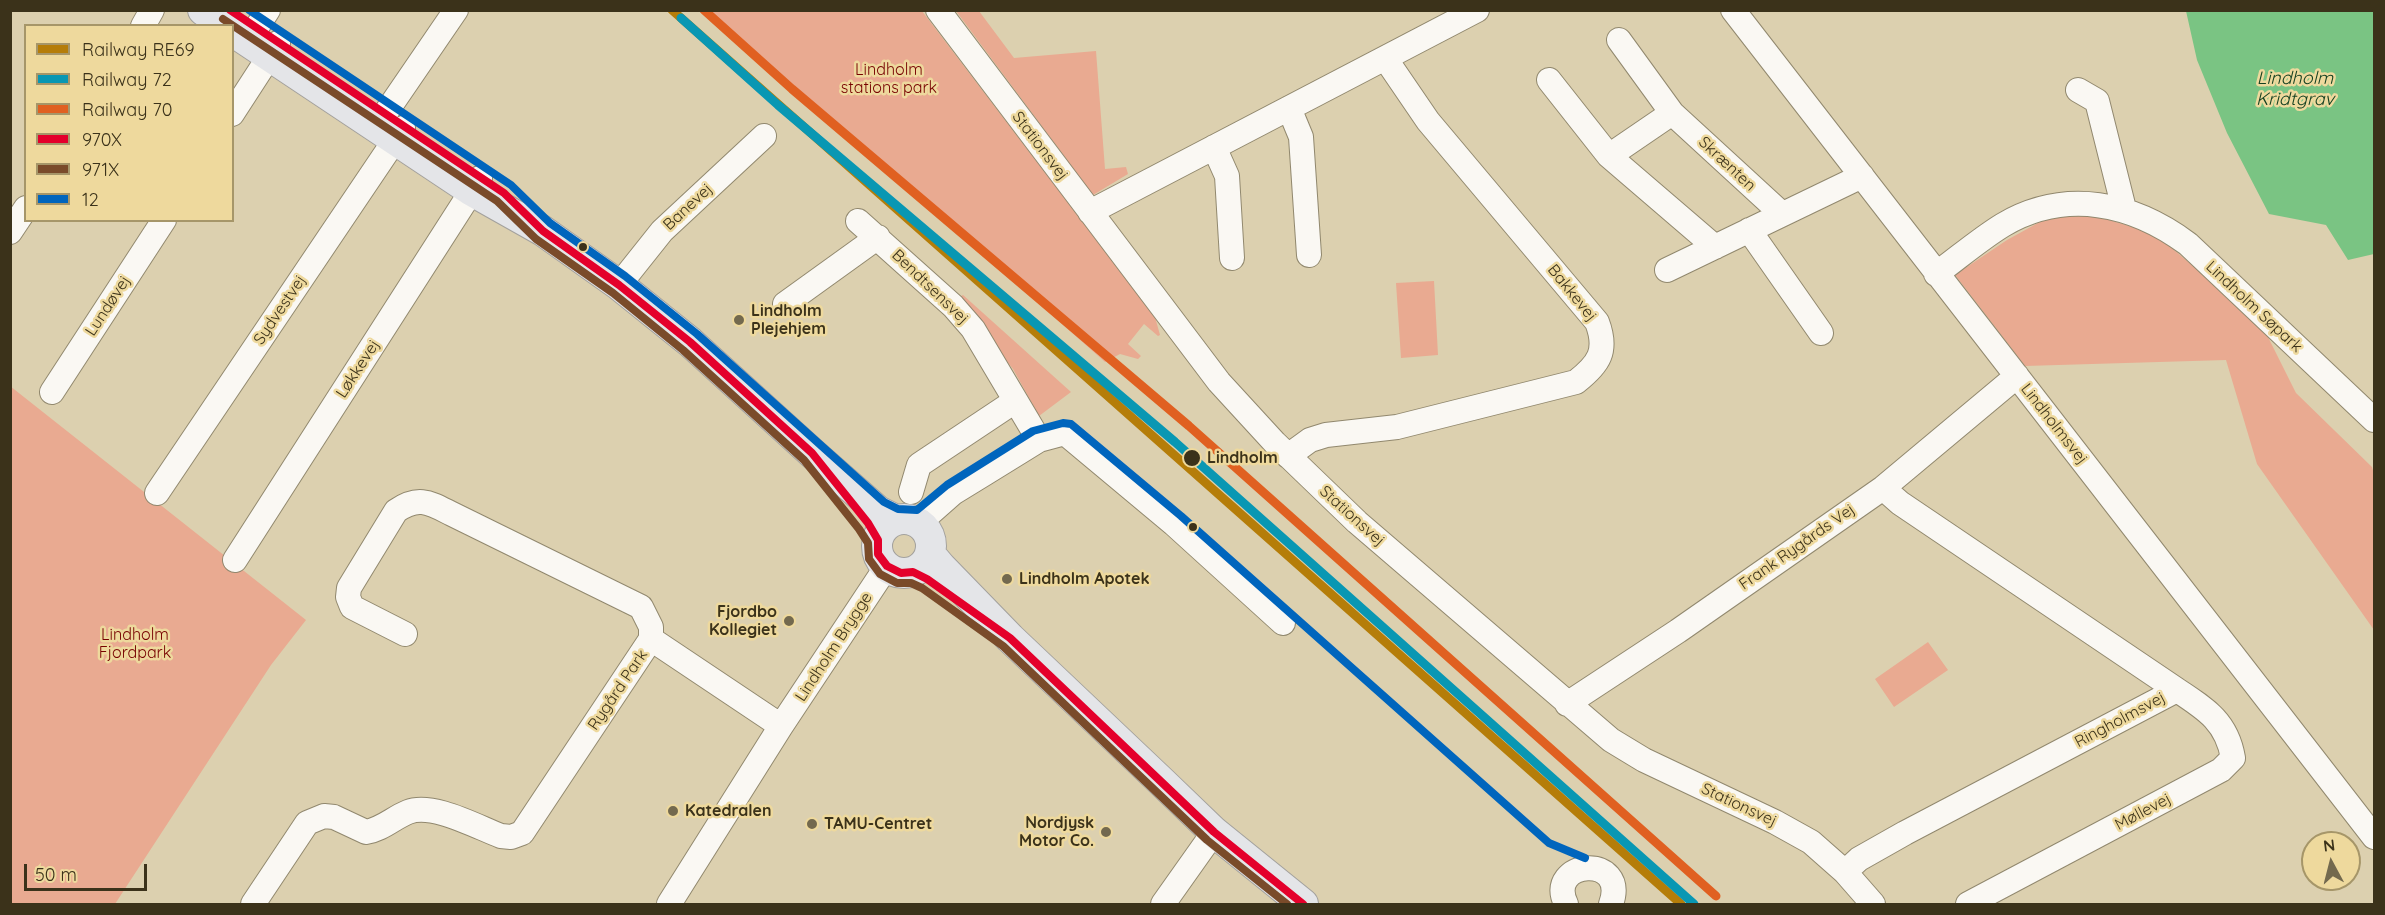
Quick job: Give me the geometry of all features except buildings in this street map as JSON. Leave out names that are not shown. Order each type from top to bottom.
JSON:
[{"type":"main road","points":[[203,10],[233,24]]},
{"type":"main road","points":[[229,10],[254,34],[389,127],[476,184],[504,193],[543,231],[619,285],[718,366],[812,453],[868,523],[940,567],[1010,638],[1214,832],[1303,904]]},
{"type":"main road","points":[[234,25],[254,34]]},
{"type":"street","points":[[143,24],[152,10]]},
{"type":"street","name":"Sydvestvej","points":[[157,493],[389,127],[456,10]]},
{"type":"street","name":"Stationsvej","points":[[938,10],[1219,382],[1288,456],[1357,522],[1611,740],[1644,760],[1811,842],[1845,872],[1873,904]]},
{"type":"street","points":[[1090,212],[1477,10]]},
{"type":"street","name":"Lindholmsvej","points":[[1733,10],[2374,837]]},
{"type":"street","points":[[234,107],[254,34]]},
{"type":"street","name":"Skrænten","points":[[1619,40],[1672,113],[1782,214]]},
{"type":"street","name":"Bakkevej","points":[[1288,456],[1310,440],[1326,435],[1397,427],[1576,382],[1591,370],[1603,346],[1598,322],[1428,121],[1385,58]]},
{"type":"street","points":[[1549,80],[1609,156],[1715,247]]},
{"type":"street","points":[[2078,90],[2097,100],[2124,209]]},
{"type":"street","points":[[1288,108],[1302,137],[1310,255]]},
{"type":"street","points":[[1609,156],[1672,113]]},
{"type":"street","name":"Banevej","points":[[619,285],[662,231],[764,136]]},
{"type":"street","points":[[1214,147],[1227,176],[1232,258]]},
{"type":"street","points":[[1667,270],[1862,176]]},
{"type":"street","name":"Løkkevej","points":[[235,560],[476,184]]},
{"type":"street","name":"Lindholm Søpark","points":[[1936,274],[2003,225],[2026,214],[2072,204],[2124,209],[2166,228],[2188,244],[2374,420]]},
{"type":"street","points":[[10,232],[24,211]]},
{"type":"street","name":"Bendtsensvej","points":[[858,221],[953,306],[973,329],[1039,440]]},
{"type":"street","name":"Lundøvej","points":[[52,392],[163,222]]},
{"type":"street","points":[[1749,230],[1821,333]]},
{"type":"street","name":"Bendtsensvej","points":[[785,304],[878,237]]},
{"type":"street","name":"Frank Rygårds Vej","points":[[1567,704],[1678,631],[1883,488],[2017,376]]},
{"type":"street","points":[[911,492],[919,465],[1015,401]]},
{"type":"street","points":[[1039,440],[1065,433],[1174,524],[1283,623]]},
{"type":"street","name":"Lindholm Brygge","points":[[669,904],[781,726],[904,546],[953,493],[1039,440]]},
{"type":"street","name":"Ringholmsvej","points":[[1845,872],[1859,859],[1905,833],[2177,690],[1900,503],[1883,488]]},
{"type":"street","name":"Rygård Park","points":[[253,904],[301,830],[315,818],[334,817],[366,832],[387,826],[409,812],[434,810],[501,836],[517,836],[522,833],[651,639],[651,627],[641,607],[445,510],[430,503],[418,501],[406,504],[396,511],[349,588],[348,597],[352,607],[405,634]]},
{"type":"street","points":[[651,639],[781,726]]},
{"type":"street","name":"Møllevej","points":[[1968,904],[2221,770],[2233,758],[2230,742],[2222,727],[2206,709],[2177,690]]},
{"type":"street","points":[[1162,904],[1214,832]]},
{"type":"street","points":[[1566,904],[1563,893],[1568,878],[1573,872],[1589,867],[1598,869],[1611,880],[1614,888],[1611,904]]},
{"type":"green space","name":"Lindholm stations park","points":[[708,11],[922,11],[1155,317],[1160,335],[1158,336],[1144,324],[1128,344],[1141,356],[1138,359],[1120,354],[1105,362]]},
{"type":"green space","points":[[956,11],[979,11],[1014,58],[1096,51],[1105,169],[1126,167],[1128,174],[1093,195]]},
{"type":"green space","points":[[2093,215],[2155,234],[2261,323],[2296,393],[2372,467],[2374,474],[2374,630],[2257,464],[2226,360],[2025,366],[1955,275],[2007,240],[2047,218]]},
{"type":"green space","points":[[1434,281],[1438,355],[1401,358],[1396,283]]},
{"type":"green space","points":[[963,295],[1071,392],[1039,416],[1013,369],[956,299]]},
{"type":"green space","name":"Lindholm Fjordpark","points":[[10,386],[306,620],[271,665],[115,904],[11,904]]},
{"type":"green space","points":[[1928,642],[1948,670],[1894,707],[1875,679]]},
{"type":"water","name":"Lindholm Kridtgrav","points":[[2186,11],[2374,11],[2374,254],[2348,260],[2326,225],[2269,214],[2227,133],[2197,60]]},
{"type":"rail line","name":"RE69","points":[[672,10],[1681,904]]},
{"type":"rail line","name":"70","points":[[704,10],[792,89],[1189,426],[1716,896]]},
{"type":"rail line","name":"72","points":[[681,18],[778,105],[1175,442],[1694,904]]},
{"type":"transit line","name":"970X","points":[[230,10],[504,193],[543,231],[619,285],[690,342],[812,453],[868,523],[878,540],[878,554],[887,566],[901,573],[913,572],[927,579],[1010,638],[1214,832],[1303,904]]},
{"type":"transit line","name":"12","points":[[249,10],[511,185],[550,223],[625,276],[697,334],[884,502],[898,509],[917,510],[947,485],[1033,431],[1063,423],[1071,424],[1181,516],[1549,843],[1585,858]]},
{"type":"transit line","name":"971X","points":[[223,19],[231,24]]},
{"type":"transit line","name":"971X","points":[[234,26],[497,201],[536,239],[613,293],[683,350],[804,460],[859,529],[868,543],[869,559],[880,574],[897,583],[911,583],[922,588],[1003,646],[1207,840],[1287,904]]},
{"type":"place","name":"Lindholm Plejehjem","points":[[739,320]]},
{"type":"place","name":"Lindholm","points":[[1192,458]]},
{"type":"place","name":"Lindholm Apotek","points":[[1007,579]]},
{"type":"place","name":"Fjordbo Kollegiet","points":[[789,621]]},
{"type":"place","name":"Katedralen","points":[[673,811]]},
{"type":"place","name":"TAMU-Centret","points":[[812,824]]},
{"type":"place","name":"Nordjysk Motor Co.","points":[[1106,832]]}]
